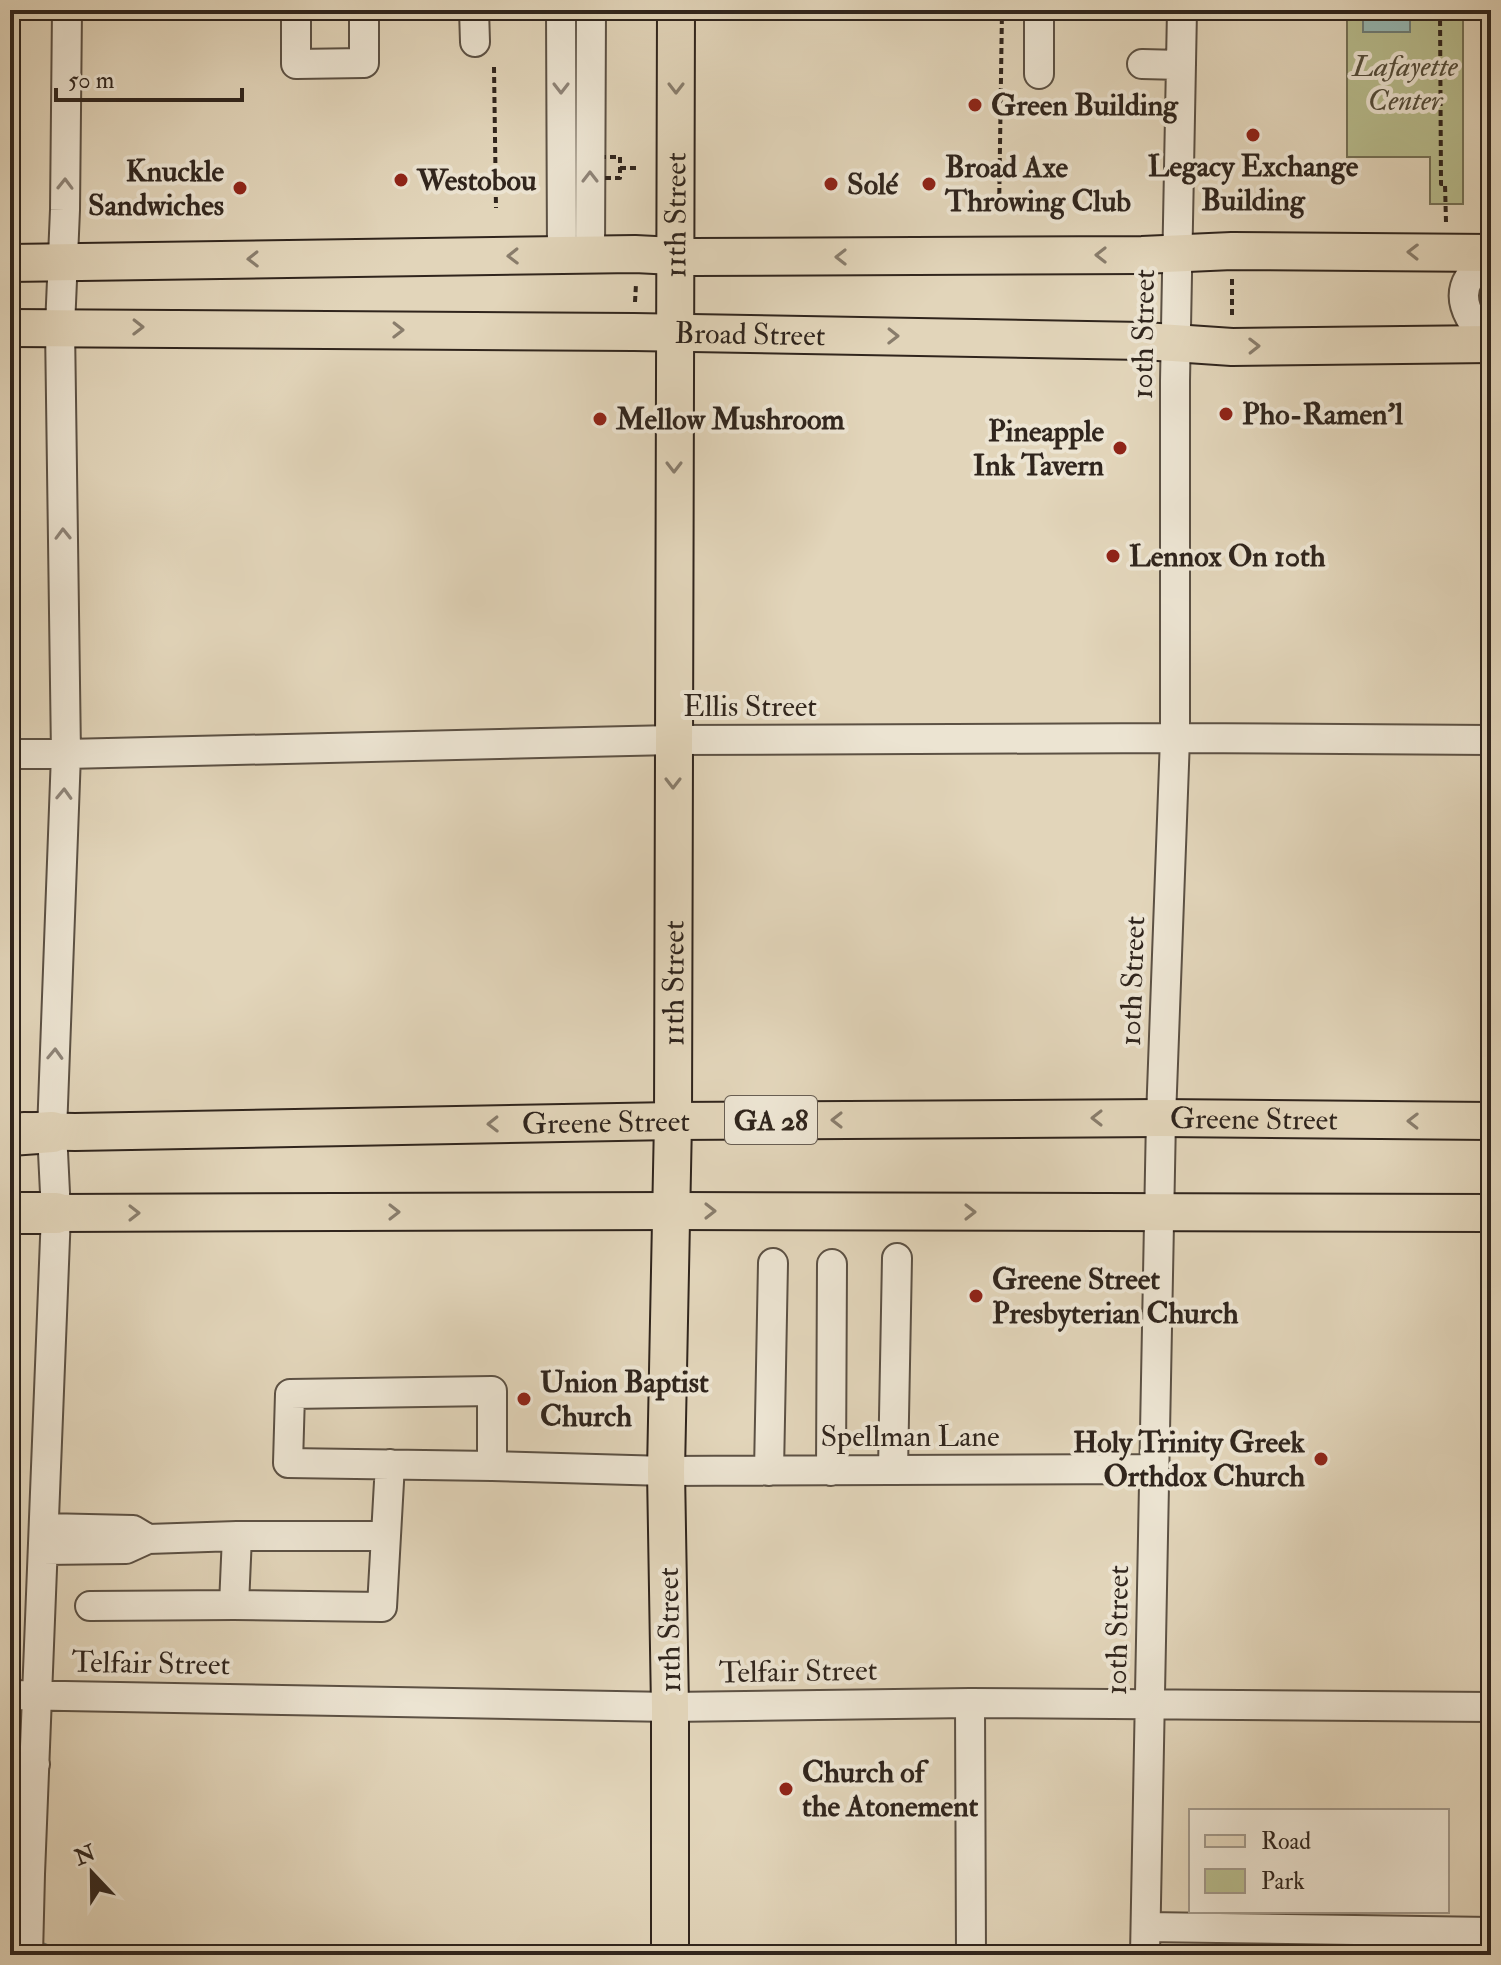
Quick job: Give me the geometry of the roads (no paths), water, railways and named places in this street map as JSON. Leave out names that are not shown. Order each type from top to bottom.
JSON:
[{"type":"highway","name":"GA 28","points":[[10,1133],[52,1132]]},
{"type":"highway","points":[[10,1213],[56,1213]]},
{"type":"main road","name":"11th Street","points":[[670,1955],[666,1471],[673,1121],[676,10]]},
{"type":"main road","points":[[10,263],[635,254],[694,257],[1030,256],[1232,251],[1491,253]]},
{"type":"main road","name":"Broad Street","points":[[10,328],[675,333],[1144,341],[1232,347],[1491,344]]},
{"type":"main road","name":"Greene Street","points":[[52,1132],[673,1121],[1161,1118],[1491,1121]]},
{"type":"main road","points":[[56,1213],[1491,1213]]},
{"type":"street","points":[[28,1955],[30,1874],[20,1841],[24,1695],[44,1539],[56,1213],[52,1132],[66,754],[60,327],[67,10]]},
{"type":"street","points":[[296,10],[296,64],[364,63],[364,10]]},
{"type":"street","points":[[474,10],[475,42]]},
{"type":"street","points":[[561,10],[576,255]]},
{"type":"street","points":[[576,255],[591,10]]},
{"type":"street","points":[[1039,10],[1039,74]]},
{"type":"street","name":"10th Street","points":[[1145,1955],[1161,1118],[1175,738],[1182,10]]},
{"type":"street","points":[[1142,64],[1181,65]]},
{"type":"street","points":[[1491,264],[1469,278],[1464,298],[1468,315],[1491,344]]},
{"type":"street","name":"Ellis Street","points":[[10,754],[673,740],[1491,740]]},
{"type":"street","points":[[893,1470],[897,1258]]},
{"type":"street","points":[[769,1471],[773,1263]]},
{"type":"street","points":[[831,1471],[832,1264]]},
{"type":"street","name":"Spellman Lane","points":[[492,1466],[492,1391],[290,1394],[288,1463],[666,1471],[1154,1469]]},
{"type":"street","points":[[90,1606],[382,1607],[390,1464]]},
{"type":"street","points":[[44,1539],[133,1530],[148,1539],[385,1536]]},
{"type":"street","points":[[234,1605],[237,1536]]},
{"type":"street","name":"Telfair Street","points":[[24,1695],[670,1707],[970,1703],[1491,1707]]},
{"type":"street","points":[[970,1703],[971,1955]]},
{"type":"street","points":[[1146,1927],[1491,1932]]},
{"type":"water","points":[[1390,10],[1410,10],[1410,32],[1363,32],[1363,13],[1389,13]]},
{"type":"waterway","points":[[34,1942],[64,1955]]},
{"type":"place","name":"Green Building","points":[[975,105]]},
{"type":"place","name":"Legacy Exchange Building","points":[[1253,135]]},
{"type":"place","name":"Westobou","points":[[401,180]]},
{"type":"place","name":"Solé","points":[[831,184]]},
{"type":"place","name":"Broad Axe Throwing Club","points":[[929,184]]},
{"type":"place","name":"Knuckle Sandwiches","points":[[240,188]]},
{"type":"place","name":"Pho-Ramen’l","points":[[1226,414]]},
{"type":"place","name":"Mellow Mushroom","points":[[600,419]]},
{"type":"place","name":"Pineapple Ink Tavern","points":[[1120,448]]},
{"type":"place","name":"Lennox On 10th","points":[[1113,556]]},
{"type":"place","name":"Greene Street Presbyterian Church","points":[[976,1296]]},
{"type":"place","name":"Union Baptist Church","points":[[524,1399]]},
{"type":"place","name":"Holy Trinity Greek Orthdox Church","points":[[1321,1459]]},
{"type":"place","name":"Church of the Atonement","points":[[786,1789]]},
{"type":"park label","name":"Lafayette Center","points":[[1405,83]]}]
